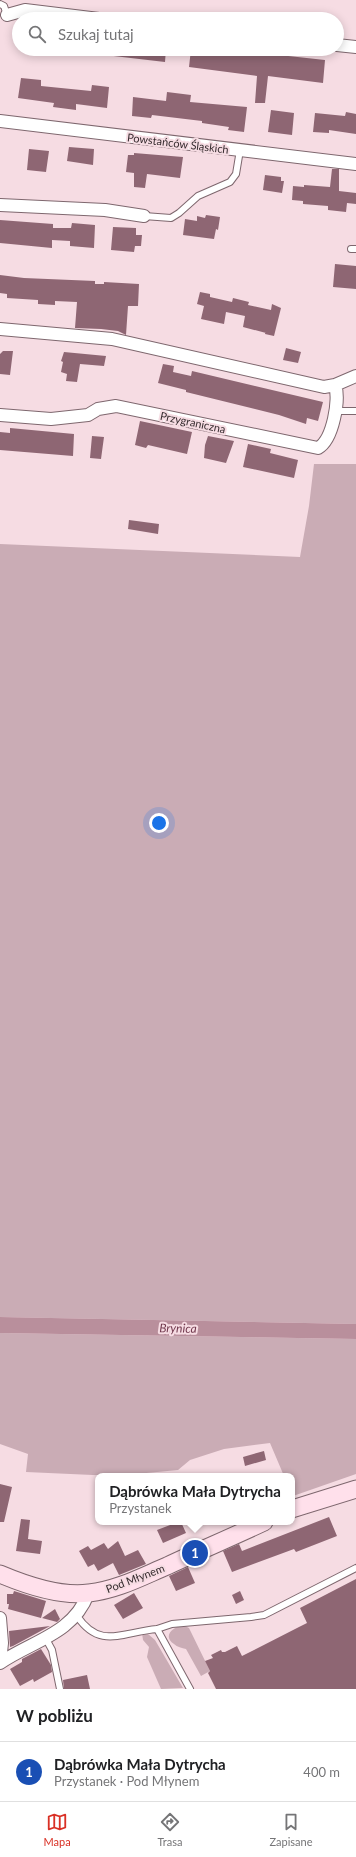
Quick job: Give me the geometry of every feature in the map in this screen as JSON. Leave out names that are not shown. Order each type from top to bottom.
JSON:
[{"type":"street","points":[[18,12],[25,10],[42,12]]},
{"type":"street","points":[[7,15],[12,14]]},
{"type":"street","points":[[344,46],[356,47]]},
{"type":"street","name":"Powstańców Śląskich","points":[[0,121],[356,164]]},
{"type":"street","points":[[0,205],[105,210],[144,216]]},
{"type":"street","points":[[0,329],[112,339],[324,387],[335,385],[356,376]]},
{"type":"street","name":"Przygraniczna","points":[[0,414],[51,419],[88,415],[98,409],[116,406],[318,448],[324,444],[330,435],[338,392],[335,385]]},
{"type":"street","points":[[295,1509],[356,1489]]},
{"type":"street","name":"Pod Młynem","points":[[0,1574],[19,1582],[48,1589],[71,1594],[88,1594],[126,1584],[257,1525]]},
{"type":"street","points":[[0,1663],[46,1638],[76,1616],[83,1607],[88,1594]]},
{"type":"street","points":[[0,1618],[2,1643],[0,1663]]},
{"type":"lane","points":[[0,4],[4,6],[7,15]]},
{"type":"lane","points":[[144,216],[171,218],[198,196],[230,182],[236,174],[240,150]]},
{"type":"lane","points":[[335,411],[356,411]]},
{"type":"lane","points":[[76,1616],[84,1627],[95,1635],[105,1637],[157,1629],[172,1624],[264,1615],[356,1568]]},
{"type":"lane","points":[[157,1629],[190,1689]]},
{"type":"lane","points":[[46,1638],[52,1650],[60,1689]]},
{"type":"shaded area","points":[[314,464],[356,464],[356,1324],[0,1317],[0,544],[300,557],[309,506]]},
{"type":"shaded area","points":[[0,1333],[356,1339],[356,1474],[295,1495],[295,1473],[283,1473],[270,1443],[224,1449],[190,1460],[178,1470],[146,1473],[95,1473],[95,1475],[26,1472],[28,1454],[0,1444]]},
{"type":"shaded area","points":[[183,1625],[189,1628],[210,1671],[201,1676],[186,1649],[175,1645],[169,1638],[170,1632]]},
{"type":"shaded area","points":[[142,1633],[148,1634],[155,1640],[183,1688],[161,1689],[147,1657],[149,1647],[143,1640]]},
{"type":"water","name":"Brynica","points":[[0,1317],[356,1324],[356,1339],[0,1333]]},
{"type":"building","points":[[114,56],[165,56],[165,62]]},
{"type":"building","points":[[190,56],[289,56],[325,60],[323,83],[268,76],[265,103],[255,103],[257,76],[189,67]]},
{"type":"building","points":[[21,78],[41,80],[41,86],[91,91],[92,85],[109,87],[107,108],[76,104],[76,110],[53,107],[54,103],[18,98]]},
{"type":"building","points":[[167,92],[191,95],[190,102],[247,107],[244,132],[228,130],[229,127],[202,123],[202,121],[152,115],[151,118],[132,116],[133,97],[166,101]]},
{"type":"building","points":[[271,110],[294,113],[292,135],[268,132]]},
{"type":"building","points":[[346,112],[356,114],[356,134],[329,130],[329,133],[313,132],[315,113],[345,116]]},
{"type":"building","points":[[69,147],[94,149],[93,165],[67,161]]},
{"type":"building","points":[[29,149],[49,151],[46,172],[27,170]]},
{"type":"building","points":[[134,153],[183,157],[180,178],[147,174],[145,188],[134,187],[134,173],[126,172],[128,155],[134,155]]},
{"type":"building","points":[[332,169],[339,169],[339,191],[356,193],[356,204],[347,203],[346,212],[328,210],[328,206],[303,204],[303,201],[292,200],[293,186],[304,187],[304,185],[330,187]]},
{"type":"building","points":[[265,175],[281,177],[281,181],[284,181],[282,193],[263,190]]},
{"type":"building","points":[[206,215],[220,217],[218,230],[216,229],[214,239],[183,235],[185,219],[197,221],[197,216],[205,218]]},
{"type":"building","points":[[0,220],[53,224],[53,228],[71,228],[72,223],[95,225],[94,248],[70,246],[70,241],[52,240],[52,248],[0,243]]},
{"type":"building","points":[[113,227],[136,228],[136,235],[142,235],[141,246],[135,246],[134,252],[111,250]]},
{"type":"building","points":[[335,264],[356,266],[356,289],[333,287]]},
{"type":"building","points":[[0,275],[24,278],[95,281],[95,284],[104,284],[104,282],[139,284],[138,306],[128,306],[126,335],[118,331],[75,328],[77,302],[55,301],[55,305],[38,304],[38,300],[7,298],[7,294],[0,293]]},
{"type":"building","points":[[200,292],[210,294],[210,297],[232,302],[233,298],[249,302],[248,305],[271,310],[272,304],[281,308],[274,336],[243,327],[245,316],[226,312],[224,324],[201,319],[204,306],[197,304]]},
{"type":"building","points":[[286,348],[301,352],[298,363],[283,360]]},
{"type":"building","points":[[3,351],[13,351],[10,375],[0,374],[0,354]]},
{"type":"building","points":[[64,352],[106,356],[104,366],[80,364],[77,382],[66,381],[67,374],[61,372],[63,362],[61,361]]},
{"type":"building","points":[[163,364],[174,366],[173,372],[191,376],[192,371],[323,402],[318,421],[307,418],[306,424],[279,415],[186,392],[186,390],[158,383]]},
{"type":"building","points":[[140,421],[192,432],[187,454],[148,445],[146,448],[135,445]]},
{"type":"building","points":[[10,428],[74,434],[73,456],[0,450],[0,432],[10,433]]},
{"type":"building","points":[[92,436],[104,437],[101,459],[90,458]]},
{"type":"building","points":[[208,436],[234,441],[226,463],[204,458],[205,445]]},
{"type":"building","points":[[248,444],[271,449],[270,453],[298,460],[294,478],[243,467]]},
{"type":"building","points":[[129,520],[159,524],[158,534],[128,529]]},
{"type":"building","points":[[264,1451],[266,1460],[245,1466],[243,1457]]},
{"type":"building","points":[[0,1484],[12,1487],[4,1522],[0,1522]]},
{"type":"building","points":[[329,1517],[337,1536],[296,1552],[294,1549],[232,1572],[223,1551],[239,1544],[242,1551]]},
{"type":"building","points":[[21,1519],[30,1520],[28,1539],[42,1541],[40,1554],[16,1551]]},
{"type":"building","points":[[170,1525],[182,1525],[186,1533],[163,1543],[157,1530]]},
{"type":"building","points":[[118,1541],[125,1556],[138,1550],[146,1564],[119,1575],[113,1563],[98,1571],[94,1564],[88,1567],[79,1551],[88,1546],[91,1550],[104,1543],[108,1549]]},
{"type":"building","points":[[188,1567],[195,1583],[176,1591],[169,1576]]},
{"type":"building","points":[[356,1579],[356,1689],[216,1689],[208,1673],[210,1671],[205,1661],[213,1658],[211,1655],[221,1650],[222,1652],[225,1652],[237,1646],[242,1656],[307,1623],[300,1608]]},
{"type":"building","points":[[14,1591],[46,1601],[41,1618],[8,1609],[9,1604],[7,1604],[7,1594],[13,1594]]},
{"type":"building","points":[[240,1591],[244,1600],[236,1604],[232,1595]]},
{"type":"building","points":[[134,1593],[143,1608],[123,1619],[114,1605]]},
{"type":"building","points":[[55,1609],[60,1619],[57,1622],[42,1618]]},
{"type":"building","points":[[50,1626],[13,1646],[10,1647],[9,1631]]},
{"type":"building","points":[[41,1649],[51,1665],[52,1672],[34,1682],[33,1679],[20,1686],[10,1669],[22,1662],[22,1659]]},
{"type":"building","points":[[87,1675],[90,1689],[64,1689],[63,1680]]},
{"type":"place","name":"Dąbrówka Mała Dytrycha","points":[[195,1553]]}]
